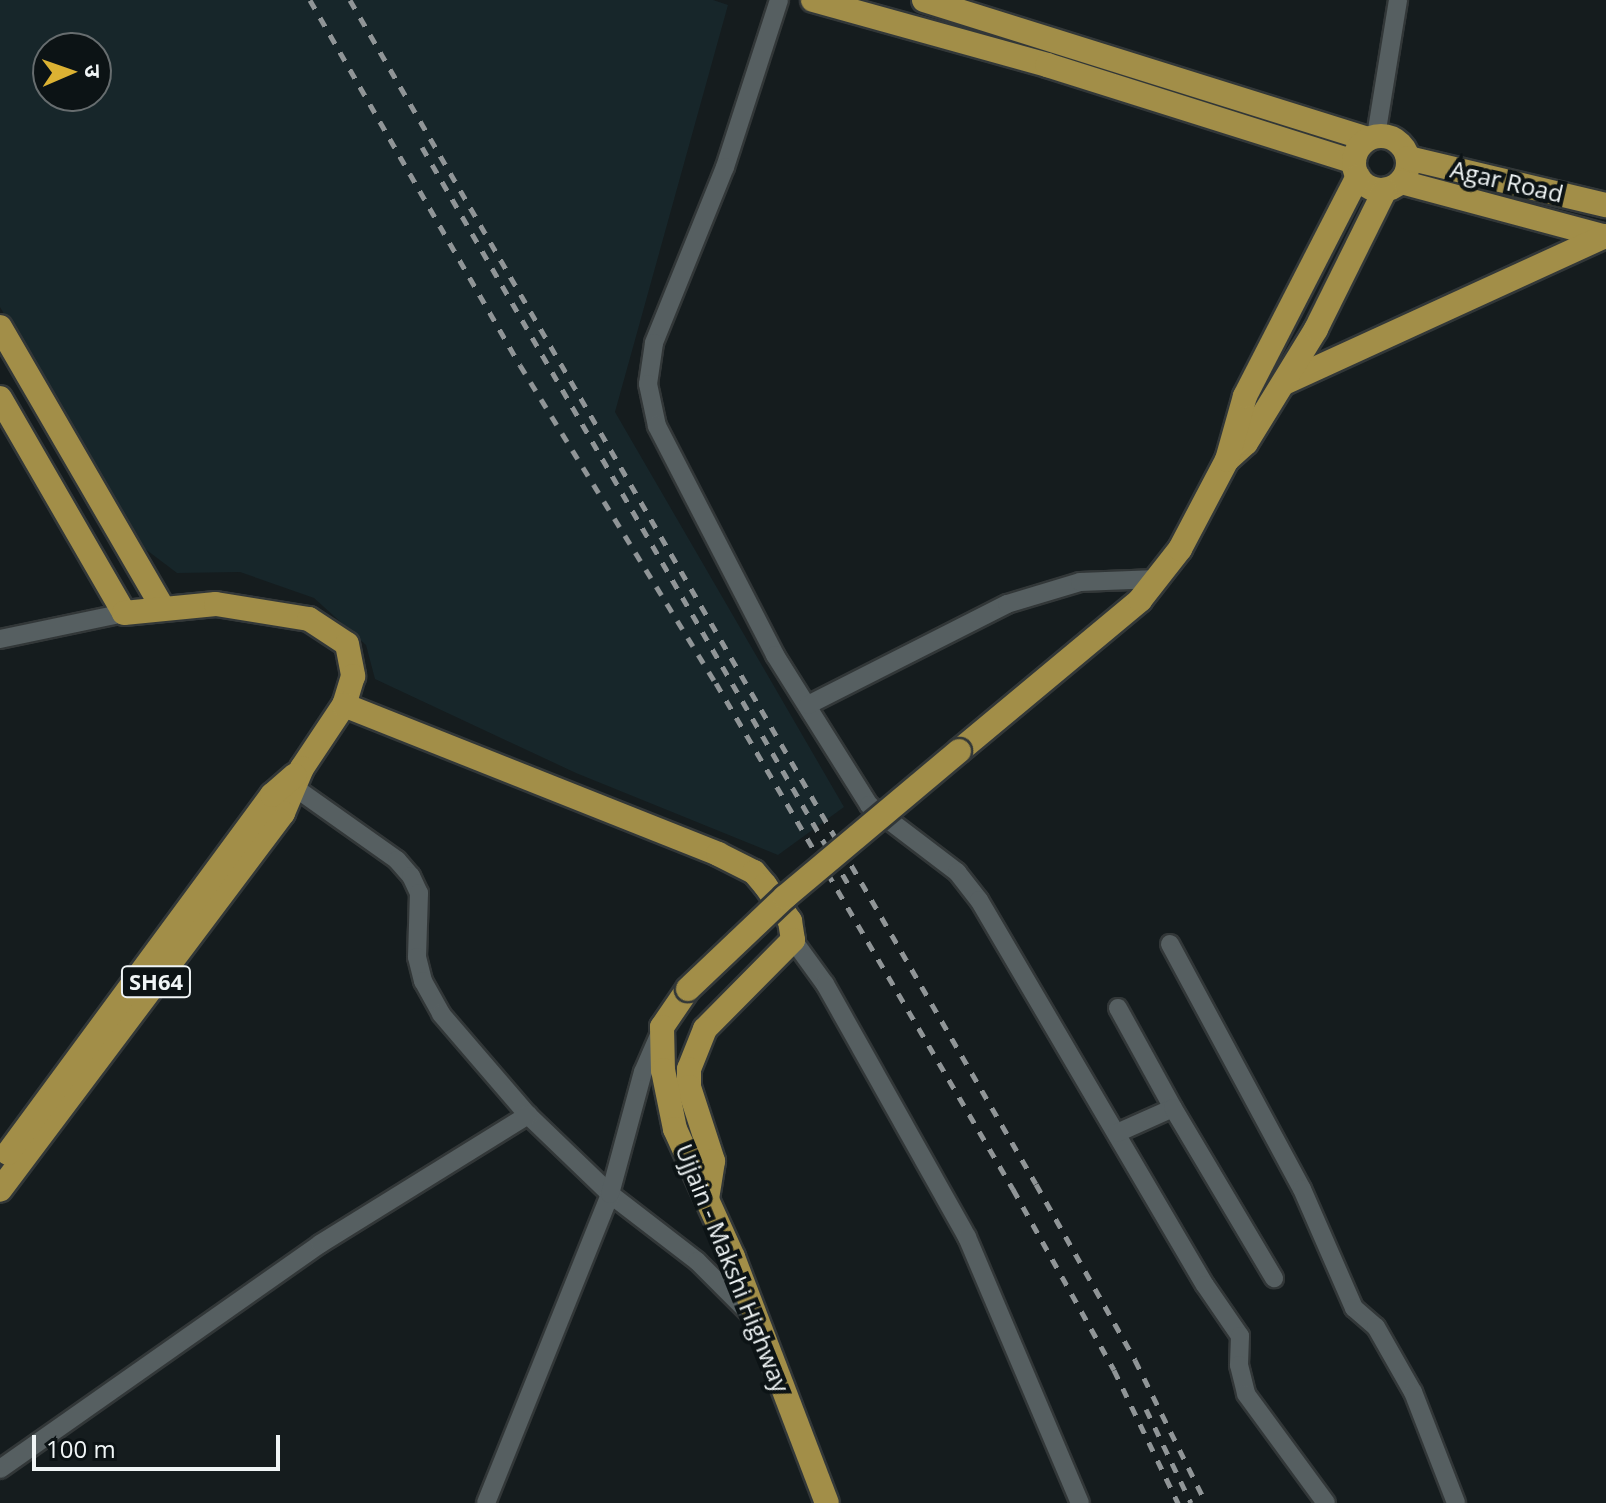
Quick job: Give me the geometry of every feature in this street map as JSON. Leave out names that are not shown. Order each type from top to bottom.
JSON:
[{"type":"main road","points":[[813,0],[840,4],[1047,65],[1356,169],[1367,186],[1393,186],[1606,236]]},
{"type":"main road","name":"Agar Road","points":[[924,0],[1400,143],[1408,158],[1606,205]]},
{"type":"main road","points":[[662,1027],[688,989],[785,897],[1140,600],[1157,579],[1180,549],[1227,460],[1245,396],[1372,137]]},
{"type":"main road","points":[[1227,460],[1246,443],[1284,383],[1408,158]]},
{"type":"main road","points":[[1284,383],[1606,236]]},
{"type":"main road","points":[[0,327],[162,607]]},
{"type":"main road","points":[[0,398],[124,613]]},
{"type":"main road","name":"SH64","points":[[0,1165],[295,779],[344,705],[353,660],[347,644],[333,630],[263,607],[162,607],[124,613]]},
{"type":"main road","points":[[344,705],[754,872],[790,921],[793,940],[696,1043],[689,1087],[713,1161],[707,1198]]},
{"type":"main road","name":"SH64","points":[[0,1190],[283,813],[295,779]]},
{"type":"main road","name":"Ujjain - Makshi Highway","points":[[662,1027],[663,1070],[675,1129],[707,1198],[827,1503]]},
{"type":"street","points":[[779,0],[725,167],[654,343],[648,384],[657,426],[775,655],[869,805],[957,872],[979,900],[1205,1285],[1240,1336],[1239,1365],[1246,1394],[1326,1503]]},
{"type":"street","points":[[1372,137],[1398,0]]},
{"type":"street","points":[[808,705],[1007,604],[1080,582],[1157,579]]},
{"type":"street","points":[[0,639],[124,613]]},
{"type":"street","points":[[295,779],[397,860],[411,876],[419,893],[417,957],[423,981],[441,1014],[528,1115],[610,1194],[697,1261],[752,1316]]},
{"type":"street","points":[[793,940],[825,984],[967,1237],[1080,1503]]},
{"type":"street","points":[[1170,944],[1302,1189],[1354,1308],[1376,1327],[1413,1392],[1456,1503]]},
{"type":"street","points":[[1118,1008],[1173,1108],[1274,1278]]},
{"type":"street","points":[[486,1503],[610,1194],[643,1072],[662,1027]]},
{"type":"street","points":[[1117,1133],[1173,1108]]},
{"type":"street","points":[[0,1469],[320,1244],[528,1115]]},
{"type":"shaded area","points":[[0,0],[713,0],[728,5],[615,412],[844,807],[778,855],[576,773],[375,679],[366,645],[314,598],[240,572],[177,573],[132,539],[0,307]]},
{"type":"railway","points":[[310,0],[520,365],[716,683],[1013,1189],[1114,1370],[1178,1503]]},
{"type":"railway","points":[[350,0],[1036,1184],[1135,1360],[1206,1503]]},
{"type":"railway","points":[[422,147],[850,887]]},
{"type":"railway","points":[[1146,1409],[1191,1503]]}]
